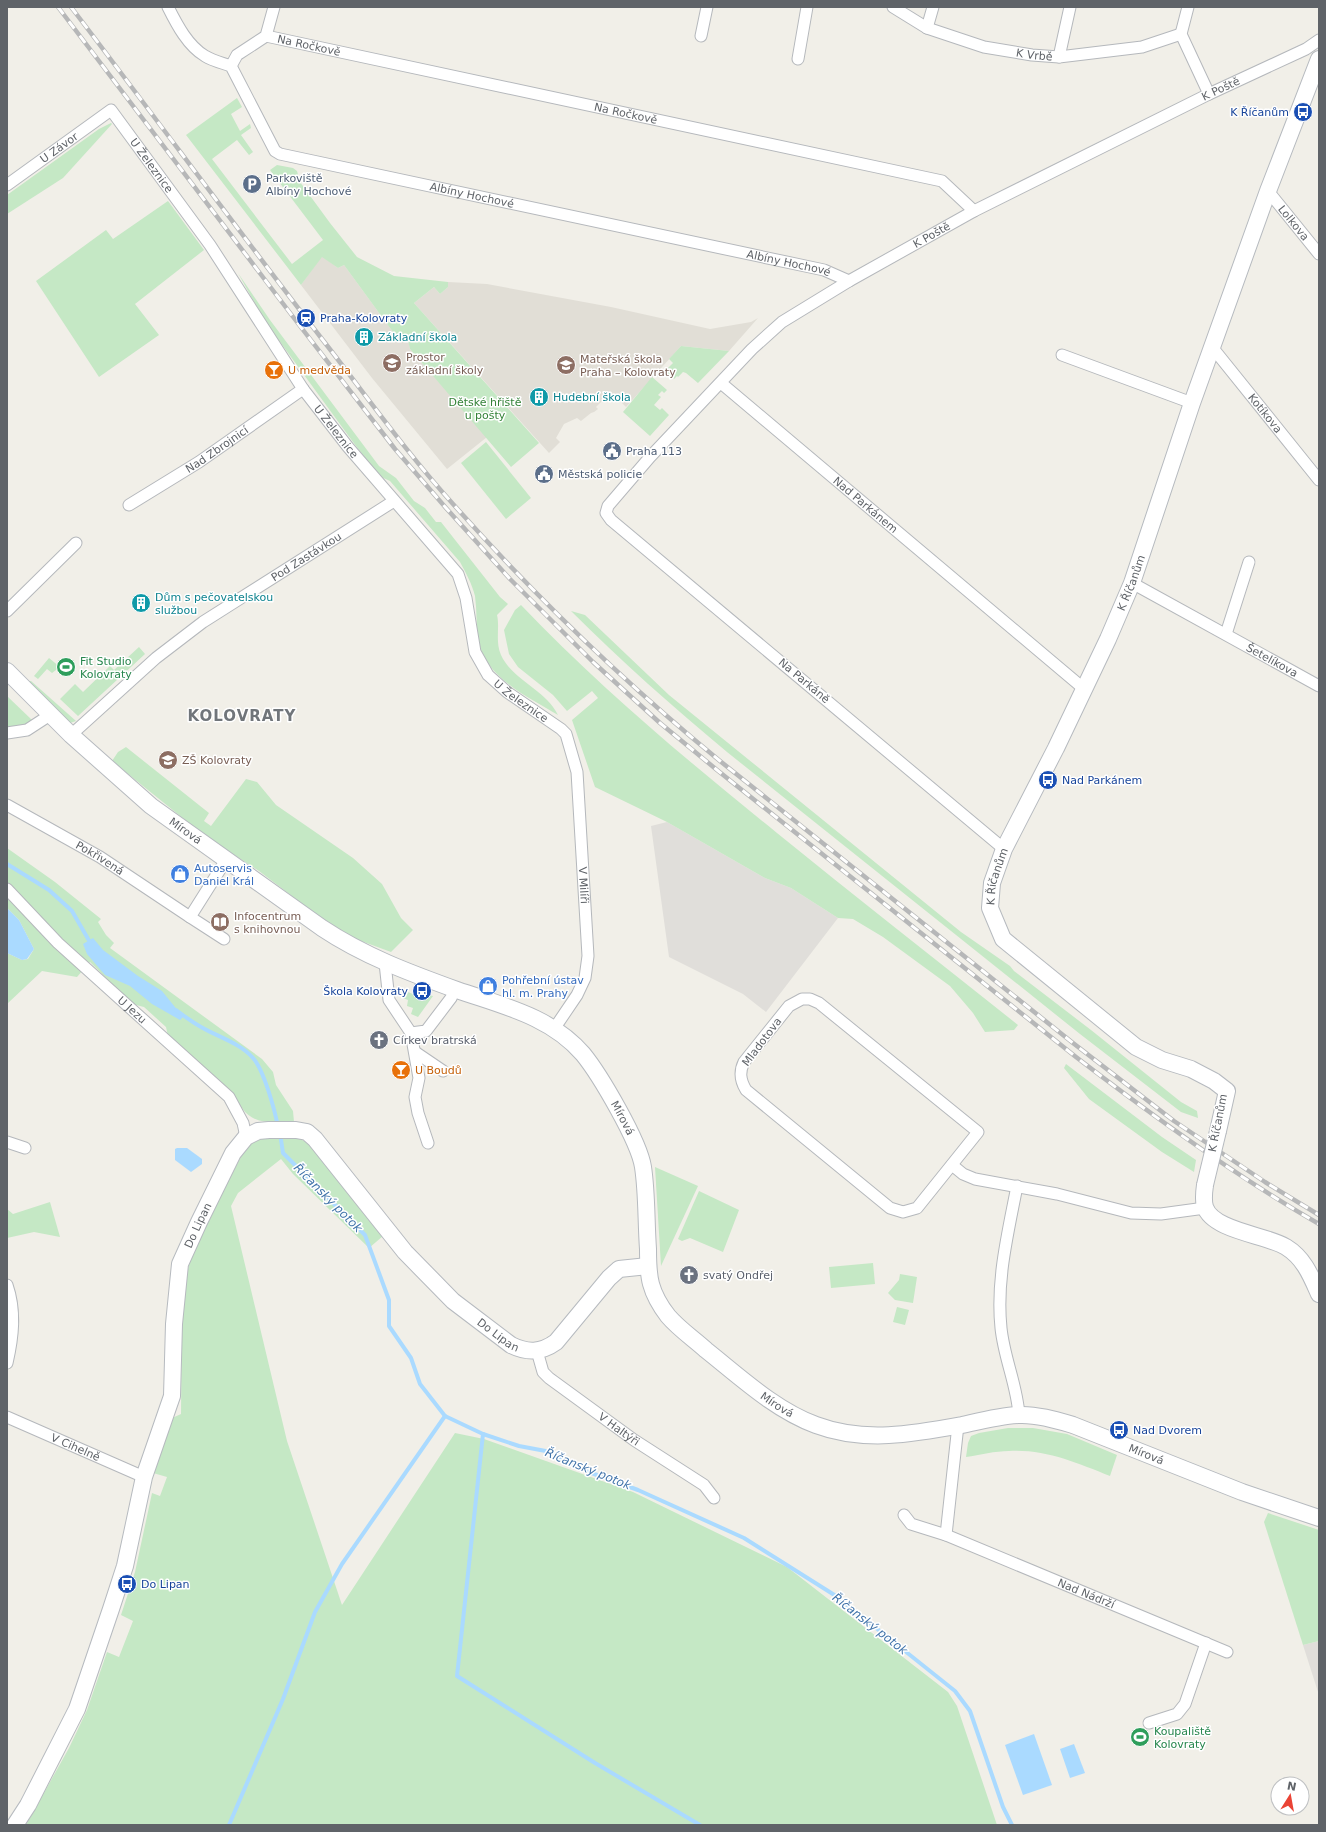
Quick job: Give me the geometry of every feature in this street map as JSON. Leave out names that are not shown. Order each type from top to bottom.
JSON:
[{"type":"street","points":[[168,7],[175,22],[193,46],[206,57],[232,66],[237,55],[266,36],[274,7]]},
{"type":"street","points":[[701,36],[706,7]]},
{"type":"street","points":[[798,59],[807,7]]},
{"type":"street","name":"K Vrbě","points":[[894,7],[928,28],[984,47],[1032,55],[1059,57],[1142,47],[1181,34]]},
{"type":"street","points":[[928,28],[933,7]]},
{"type":"street","points":[[1059,57],[1070,7]]},
{"type":"street","points":[[1188,7],[1181,34],[1209,94]]},
{"type":"street","name":"Na Ročkově","points":[[266,36],[942,181],[974,211]]},
{"type":"street","name":"K Poště","points":[[606,512],[608,506],[647,461],[752,349],[782,322],[849,281],[974,211],[1209,94],[1306,49],[1319,40]]},
{"type":"street","name":"K Říčanům","points":[[1205,1208],[1205,1186],[1227,1092],[1214,1081],[1191,1069],[1162,1060],[1136,1048],[1003,939],[990,908],[992,883],[1004,848],[1056,748],[1083,688],[1108,639],[1132,583],[1192,403],[1268,191],[1319,59]]},
{"type":"street","name":"Albíny Hochové","points":[[232,66],[275,151],[280,154],[824,270],[849,281]]},
{"type":"street","name":"U Závor","points":[[7,185],[111,110]]},
{"type":"street","name":"U Železnice","points":[[111,110],[210,245],[303,389],[348,447],[458,574],[466,598],[475,652],[488,675],[507,692],[561,728],[566,734]]},
{"type":"street","name":"Lolkova","points":[[1268,191],[1319,254]]},
{"type":"street","name":"Kotíkova","points":[[1212,347],[1319,480]]},
{"type":"street","points":[[1062,355],[1192,403]]},
{"type":"street","name":"Nad Parkánem","points":[[720,384],[1083,688]]},
{"type":"street","name":"Nad Zbrojnicí","points":[[129,505],[199,462],[303,389]]},
{"type":"street","name":"Pod Zastávkou","points":[[71,735],[156,658],[203,622],[394,501]]},
{"type":"street","name":"Na Parkáně","points":[[606,512],[617,525],[1004,848]]},
{"type":"street","points":[[7,611],[76,543]]},
{"type":"street","points":[[1226,634],[1249,562]]},
{"type":"street","name":"Šetelíkova","points":[[1132,583],[1319,686]]},
{"type":"street","name":"Mírová","points":[[7,671],[71,735],[150,806],[350,946],[385,963],[526,1013],[554,1029],[572,1043],[593,1068],[628,1128],[641,1157],[644,1181],[648,1266],[652,1285],[659,1303],[667,1315],[749,1384],[776,1404],[802,1419],[836,1431],[880,1437],[913,1434],[1019,1415],[1050,1418],[1073,1425],[1242,1492],[1319,1518]]},
{"type":"street","points":[[7,733],[26,730],[50,715]]},
{"type":"street","name":"V Milíři","points":[[554,1029],[577,995],[585,978],[588,956],[577,772],[566,734]]},
{"type":"street","name":"Pokřivená","points":[[7,805],[100,857],[224,939]]},
{"type":"street","points":[[190,917],[226,860]]},
{"type":"street","name":"U Jezu","points":[[7,890],[58,943],[229,1097],[243,1123],[246,1136]]},
{"type":"street","points":[[385,963],[389,1000],[411,1033],[419,1078],[415,1097],[418,1113],[428,1143]]},
{"type":"street","points":[[411,1033],[426,1031],[451,998],[455,989]]},
{"type":"street","name":"Mladotova","points":[[802,999],[810,999],[819,1003],[978,1132],[952,1166],[917,1208],[903,1212],[890,1208],[746,1090],[742,1083],[740,1074],[744,1062],[794,1002],[802,999]]},
{"type":"street","points":[[415,1052],[432,1065],[443,1071]]},
{"type":"street","name":"Do Lipan","points":[[15,1825],[28,1806],[77,1709],[112,1609],[125,1566],[144,1477],[172,1396],[174,1324],[180,1264],[233,1153],[246,1136],[258,1131],[269,1130],[296,1130],[307,1132],[315,1139],[405,1252],[453,1301],[511,1345],[527,1351],[537,1351]]},
{"type":"street","points":[[7,1142],[24,1148]]},
{"type":"street","points":[[952,1166],[963,1174],[975,1179],[1057,1194],[1131,1213],[1161,1214],[1205,1208],[1221,1224],[1278,1242],[1287,1247],[1304,1262],[1319,1294]]},
{"type":"street","points":[[1017,1186],[1001,1268],[999,1297],[1004,1350],[1018,1398],[1019,1415]]},
{"type":"street","points":[[537,1351],[556,1342],[609,1278],[619,1269],[648,1266]]},
{"type":"street","points":[[7,1286],[10,1293],[13,1321],[11,1344],[7,1363]]},
{"type":"street","name":"V Haltýři","points":[[537,1351],[543,1372],[549,1378],[634,1440],[704,1485],[714,1498]]},
{"type":"street","name":"V Cihelně","points":[[7,1417],[144,1477]]},
{"type":"street","points":[[946,1535],[958,1425]]},
{"type":"street","name":"Nad Nádrží","points":[[904,1515],[911,1524],[946,1535],[1227,1652]]},
{"type":"street","points":[[1149,1723],[1177,1714],[1181,1711],[1185,1704],[1206,1643]]},
{"type":"shaded area","name":"Prostor základní školy","points":[[322,256],[338,268],[344,265],[393,332],[408,340],[410,349],[487,437],[447,469],[372,378],[301,285]]},
{"type":"shaded area","name":"Mateřská škola Praha – Kolovraty","points":[[448,282],[487,284],[611,307],[710,329],[751,322],[758,318],[729,351],[681,346],[626,407],[611,392],[596,407],[598,409],[581,421],[577,418],[564,424],[556,438],[560,442],[549,453],[414,303],[434,287],[440,294],[448,287]]},
{"type":"shaded area","points":[[667,822],[765,878],[791,888],[838,918],[766,1012],[743,994],[669,957],[651,826]]},
{"type":"shaded area","points":[[1319,1641],[1319,1695],[1303,1645]]},
{"type":"green space","name":"Dětské hřiště u pošty","points":[[237,98],[242,107],[231,114],[240,131],[250,124],[251,128],[241,135],[253,152],[249,155],[237,140],[212,159],[292,264],[323,240],[270,170],[277,165],[293,168],[297,171],[300,182],[357,257],[394,276],[448,282],[448,287],[440,294],[434,287],[414,303],[539,443],[511,467],[410,349],[408,341],[393,332],[344,265],[338,268],[322,257],[301,285],[186,135]]},
{"type":"green space","points":[[111,123],[112,124],[63,178],[7,214],[7,195],[99,129]]},
{"type":"green space","points":[[168,201],[204,250],[135,304],[159,335],[99,377],[36,281],[106,230],[113,239]]},
{"type":"green space","points":[[238,273],[270,320],[379,466],[396,478],[414,501],[425,508],[436,522],[441,522],[500,597],[508,604],[497,615],[498,645],[501,655],[513,672],[545,698],[558,715],[521,693],[498,675],[489,665],[482,653],[478,639],[476,601],[474,592],[460,562],[390,481],[379,476],[264,320]]},
{"type":"green space","points":[[681,346],[729,351],[698,383],[686,373],[683,372],[674,379],[665,371],[673,363],[669,359]]},
{"type":"green space","points":[[652,377],[667,390],[664,393],[662,391],[658,395],[661,397],[654,405],[660,410],[662,408],[669,415],[650,436],[623,412]]},
{"type":"green space","points":[[486,442],[531,498],[506,519],[461,463]]},
{"type":"green space","points":[[521,605],[582,666],[645,723],[777,833],[1018,1025],[1014,1030],[985,1032],[973,1013],[950,986],[883,937],[853,919],[838,918],[791,888],[765,878],[667,822],[595,787],[572,720],[598,698],[592,691],[567,711],[553,695],[518,667],[509,654],[504,630],[515,610]]},
{"type":"green space","points":[[571,611],[585,615],[669,695],[961,932],[1010,966],[1014,971],[1181,1102],[1197,1111],[1198,1118],[1181,1112],[1080,1034],[727,752],[609,648]]},
{"type":"green space","points":[[139,647],[145,654],[78,716],[60,699],[75,684],[83,692],[110,666],[114,670]]},
{"type":"green space","points":[[49,658],[60,667],[52,673],[47,669],[38,679],[34,676]]},
{"type":"green space","points":[[28,681],[31,681],[76,721],[70,723]]},
{"type":"green space","points":[[7,696],[32,720],[31,723],[7,728]]},
{"type":"green space","points":[[126,747],[209,813],[204,821],[211,826],[246,779],[257,782],[276,805],[353,858],[382,884],[401,918],[413,930],[391,952],[338,931],[259,871],[205,836],[112,761],[118,752]]},
{"type":"green space","points":[[7,848],[55,882],[101,919],[98,922],[106,935],[114,943],[110,948],[262,1059],[273,1072],[276,1085],[293,1111],[294,1122],[265,1122],[253,1118],[247,1114],[230,1090],[168,1036],[166,1027],[144,1007],[132,1004],[90,962],[77,977],[42,971],[7,1004],[7,953],[22,960],[28,959],[34,949],[19,920],[7,908]]},
{"type":"green space","points":[[405,991],[424,998],[428,995],[433,996],[418,1017],[411,1014],[413,1008],[407,1006],[408,1000],[403,998]]},
{"type":"green space","points":[[1066,1064],[1162,1137],[1196,1160],[1194,1172],[1162,1152],[1089,1099],[1064,1068]]},
{"type":"green space","points":[[267,1137],[295,1137],[309,1143],[383,1236],[369,1248],[293,1174],[281,1159],[238,1193],[231,1206],[287,1441],[342,1605],[455,1433],[484,1439],[633,1492],[787,1567],[948,1692],[957,1706],[997,1825],[26,1825],[69,1748],[87,1710],[107,1652],[119,1657],[133,1621],[121,1615],[135,1572],[152,1493],[160,1496],[167,1477],[153,1473],[170,1419],[181,1414],[182,1296],[189,1265],[199,1239],[245,1149],[251,1143]]},
{"type":"green space","points":[[655,1167],[698,1186],[661,1266]]},
{"type":"green space","points":[[699,1191],[739,1210],[723,1252],[690,1238],[682,1241],[678,1239]]},
{"type":"green space","points":[[50,1202],[60,1237],[34,1232],[7,1238],[7,1209],[13,1214]]},
{"type":"green space","points":[[873,1263],[875,1284],[831,1288],[829,1267]]},
{"type":"green space","points":[[900,1274],[917,1277],[913,1303],[895,1300],[888,1293],[899,1280]]},
{"type":"green space","points":[[897,1307],[909,1310],[905,1325],[893,1322]]},
{"type":"green space","points":[[1008,1428],[1033,1428],[1067,1434],[1117,1455],[1110,1476],[1086,1466],[1036,1452],[1004,1451],[966,1457],[968,1443],[971,1436],[979,1433]]},
{"type":"green space","points":[[1268,1513],[1319,1530],[1319,1641],[1303,1645],[1264,1522]]},
{"type":"water","points":[[7,908],[19,920],[34,949],[27,959],[22,960],[7,953]]},
{"type":"water","points":[[93,938],[103,950],[138,976],[162,991],[183,1017],[180,1020],[152,1004],[130,986],[105,975],[87,954],[83,944]]},
{"type":"water","points":[[187,1148],[202,1159],[202,1164],[191,1172],[175,1160],[175,1149]]},
{"type":"water","points":[[1034,1734],[1052,1785],[1023,1795],[1005,1745]]},
{"type":"water","points":[[1074,1744],[1085,1773],[1070,1778],[1060,1749]]},
{"type":"waterway","name":"Říčanský potok","points":[[7,864],[49,890],[72,911],[91,944]]},
{"type":"waterway","name":"Říčanský potok","points":[[176,1010],[208,1031],[242,1048],[253,1058],[265,1081],[272,1101],[278,1127]]},
{"type":"waterway","name":"Říčanský potok","points":[[280,1133],[283,1153],[365,1235],[389,1300],[389,1326],[411,1358],[420,1384],[445,1416],[483,1434],[519,1446],[551,1452],[586,1471],[638,1490],[744,1538],[836,1596],[955,1691],[970,1711],[1003,1807],[1012,1825]]},
{"type":"waterway","points":[[229,1825],[283,1699],[315,1612],[342,1564],[445,1416]]},
{"type":"waterway","points":[[483,1434],[457,1676],[595,1763],[700,1825]]},
{"type":"railway","points":[[58,7],[395,449],[510,579],[593,662],[660,723],[717,770],[1076,1057],[1195,1145],[1256,1186],[1319,1224]]},
{"type":"railway","points":[[71,7],[290,298],[419,464],[484,539],[582,638],[649,701],[720,761],[1073,1043],[1174,1121],[1265,1182],[1319,1215]]},
{"type":"place","name":"K Říčanům","points":[[1303,112]]},
{"type":"place","name":"Parkoviště Albíny Hochové","points":[[252,184]]},
{"type":"place","name":"Praha-Kolovraty","points":[[306,318]]},
{"type":"place","name":"Základní škola","points":[[364,337]]},
{"type":"place","name":"Prostor základní školy","points":[[392,363]]},
{"type":"place","name":"Mateřská škola Praha – Kolovraty","points":[[566,365]]},
{"type":"place","name":"U medvěda","points":[[274,370]]},
{"type":"place","name":"Hudební škola","points":[[539,397]]},
{"type":"place","name":"Praha 113","points":[[612,451]]},
{"type":"place","name":"Městská policie","points":[[544,474]]},
{"type":"place","name":"Dům s pečovatelskou službou","points":[[141,603]]},
{"type":"place","name":"Fit Studio Kolovraty","points":[[66,667]]},
{"type":"place","name":"ZŠ Kolovraty","points":[[168,760]]},
{"type":"place","name":"Nad Parkánem","points":[[1048,780]]},
{"type":"place","name":"Autoservis Daniel Král","points":[[180,874]]},
{"type":"place","name":"Infocentrum s knihovnou","points":[[220,922]]},
{"type":"place","name":"Pohřební ústav hl. m. Prahy","points":[[488,986]]},
{"type":"place","name":"Škola Kolovraty","points":[[422,991]]},
{"type":"place","name":"Církev bratrská","points":[[379,1040]]},
{"type":"place","name":"U Boudů","points":[[401,1070]]},
{"type":"place","name":"svatý Ondřej","points":[[689,1275]]},
{"type":"place","name":"Nad Dvorem","points":[[1119,1430]]},
{"type":"place","name":"Do Lipan","points":[[127,1584]]},
{"type":"place","name":"Koupaliště Kolovraty","points":[[1140,1737]]},
{"type":"district","name":"KOLOVRATY","points":[[242,716]]}]
